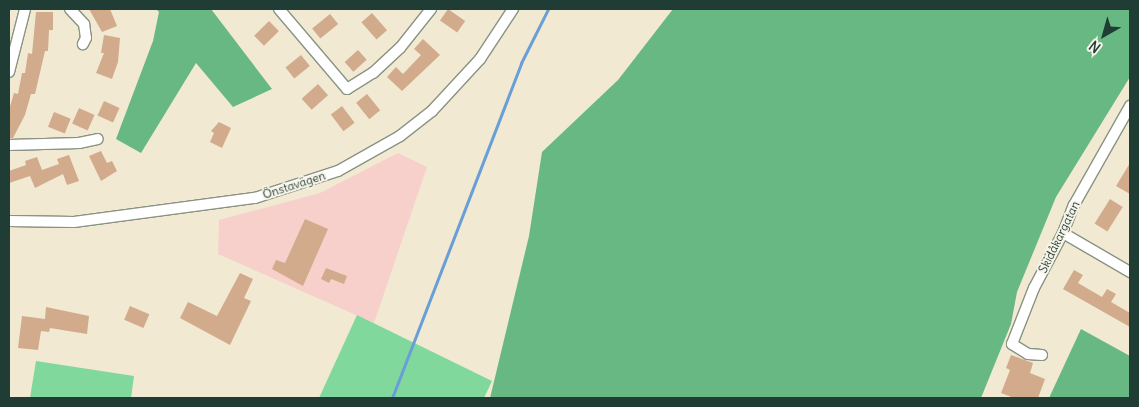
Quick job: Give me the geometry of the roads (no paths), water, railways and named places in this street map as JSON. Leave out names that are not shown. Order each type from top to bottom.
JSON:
[{"type":"street","points":[[9,72],[25,9]]},
{"type":"street","points":[[70,9],[84,24],[86,38],[83,44]]},
{"type":"street","points":[[279,9],[347,90],[373,73],[400,48],[431,9]]},
{"type":"street","name":"Önstavägen","points":[[9,221],[74,222],[255,198],[338,170],[400,136],[446,98],[480,59],[513,9]]},
{"type":"street","name":"Skidåkargatan","points":[[1042,355],[1028,354],[1012,344],[1034,288],[1064,233],[1074,205],[1130,106]]},
{"type":"street","points":[[9,145],[79,143],[98,139]]},
{"type":"street","points":[[1064,233],[1130,272]]},
{"type":"waterway","points":[[392,398],[521,63],[548,9]]}]
